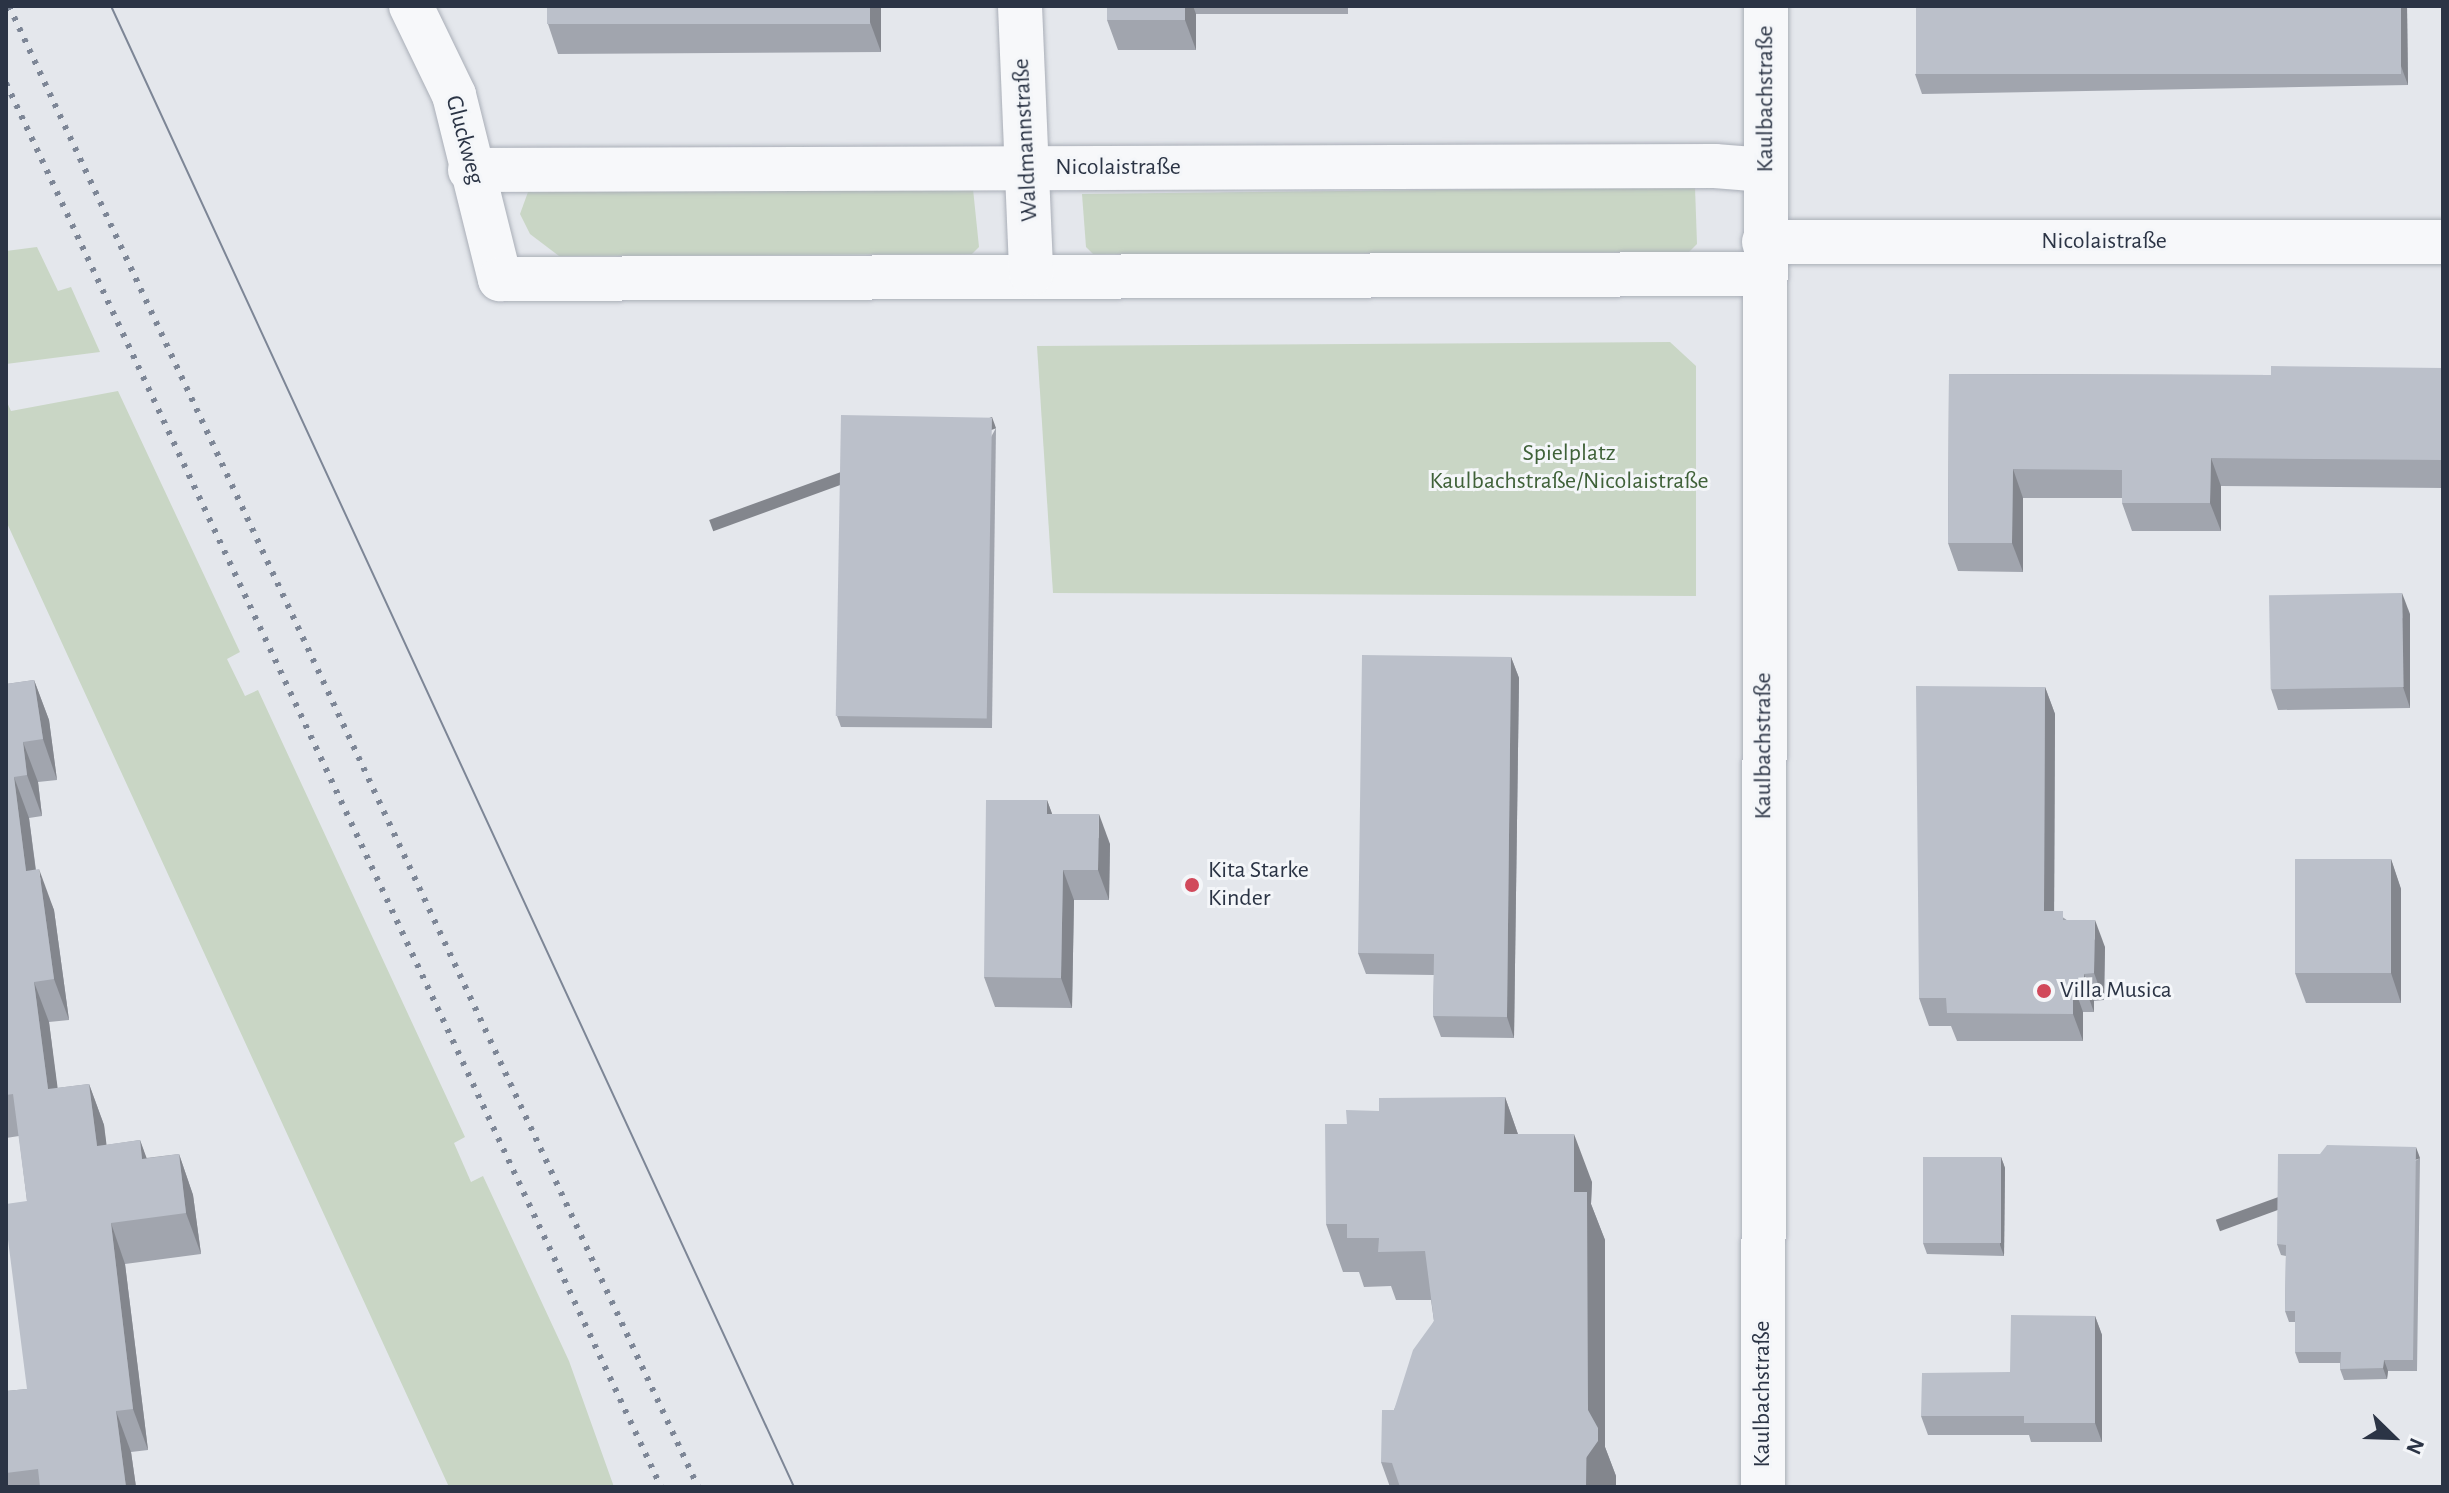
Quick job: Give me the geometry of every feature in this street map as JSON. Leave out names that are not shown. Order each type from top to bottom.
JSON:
[{"type":"street","name":"Gluckweg","points":[[411,6],[454,95],[470,170],[500,279]]},
{"type":"street","name":"Waldmannstraße","points":[[1020,6],[1031,274]]},
{"type":"street","name":"Kaulbachstraße","points":[[1763,1487],[1766,6]]},
{"type":"street","name":"Nicolaistraße","points":[[470,170],[1715,166],[1765,170]]},
{"type":"street","name":"Nicolaistraße","points":[[500,279],[1031,274],[2443,242]]},
{"type":"green space","points":[[1695,187],[1697,244],[1689,252],[1093,254],[1086,247],[1082,194]]},
{"type":"green space","points":[[973,189],[979,247],[972,254],[559,256],[530,234],[520,214],[528,192]]},
{"type":"green space","points":[[37,247],[58,291],[71,287],[100,352],[6,364],[6,251]]},
{"type":"green space","name":"Spielplatz Kaulbachstraße/Nicolaistraße","points":[[1670,342],[1696,366],[1696,596],[1053,593],[1037,346]]},
{"type":"green space","points":[[118,391],[240,652],[227,659],[245,696],[258,690],[465,1137],[454,1143],[471,1182],[483,1176],[569,1361],[614,1487],[449,1487],[6,521],[6,400],[11,411]]},
{"type":"building","points":[[547,6],[870,6],[870,24],[547,24]]},
{"type":"building","points":[[1107,6],[1185,6],[1185,20],[1107,20]]},
{"type":"building","points":[[1916,6],[2401,6],[2401,74],[1916,74]]},
{"type":"building","points":[[2271,366],[2443,368],[2443,460],[2211,458],[2210,503],[2122,503],[2122,470],[2013,469],[2012,543],[1948,543],[1949,374],[2271,375]]},
{"type":"building","points":[[841,415],[992,418],[987,719],[836,716]]},
{"type":"building","points":[[2402,593],[2404,687],[2271,689],[2269,595]]},
{"type":"building","points":[[1362,655],[1511,657],[1507,1017],[1433,1016],[1434,954],[1358,953]]},
{"type":"building","points":[[34,680],[43,739],[23,742],[27,775],[14,777],[26,871],[39,869],[54,979],[34,982],[48,1089],[89,1084],[97,1146],[140,1140],[142,1159],[179,1154],[186,1213],[111,1223],[133,1409],[116,1411],[126,1487],[40,1487],[38,1469],[6,1473],[6,1391],[27,1389],[6,1204],[27,1201],[13,1094],[6,1095],[6,684]]},
{"type":"building","points":[[1916,686],[2045,687],[2044,911],[2063,911],[2063,920],[2095,920],[2094,973],[2084,974],[2084,985],[2073,984],[2073,1014],[1947,1013],[1946,998],[1919,998]]},
{"type":"building","points":[[986,800],[1047,800],[1047,814],[1099,814],[1098,870],[1063,870],[1061,978],[984,977]]},
{"type":"building","points":[[2295,859],[2391,859],[2391,973],[2295,973]]},
{"type":"building","points":[[1505,1097],[1504,1134],[1574,1134],[1574,1192],[1587,1192],[1588,1410],[1598,1428],[1598,1441],[1586,1458],[1586,1487],[1400,1487],[1392,1463],[1381,1462],[1382,1410],[1394,1410],[1413,1350],[1434,1321],[1425,1251],[1378,1252],[1379,1238],[1347,1238],[1347,1224],[1326,1224],[1325,1124],[1347,1124],[1346,1110],[1379,1111],[1379,1098]]},
{"type":"building","points":[[2327,1145],[2416,1147],[2413,1360],[2384,1360],[2383,1368],[2340,1369],[2341,1352],[2295,1352],[2295,1311],[2285,1311],[2286,1245],[2277,1244],[2278,1154],[2320,1154]]},
{"type":"building","points":[[1923,1157],[2001,1157],[2001,1243],[1923,1243]]},
{"type":"building","points":[[2011,1315],[2095,1316],[2095,1423],[2024,1423],[2024,1416],[1921,1416],[1922,1373],[2010,1372]]},
{"type":"tram line","points":[[111,6],[794,1487]]},
{"type":"railway","points":[[9,6],[698,1487]]},
{"type":"railway","points":[[6,83],[661,1487]]},
{"type":"place","name":"Kita Starke Kinder","points":[[1192,885]]},
{"type":"place","name":"Villa Musica","points":[[2044,991]]}]
